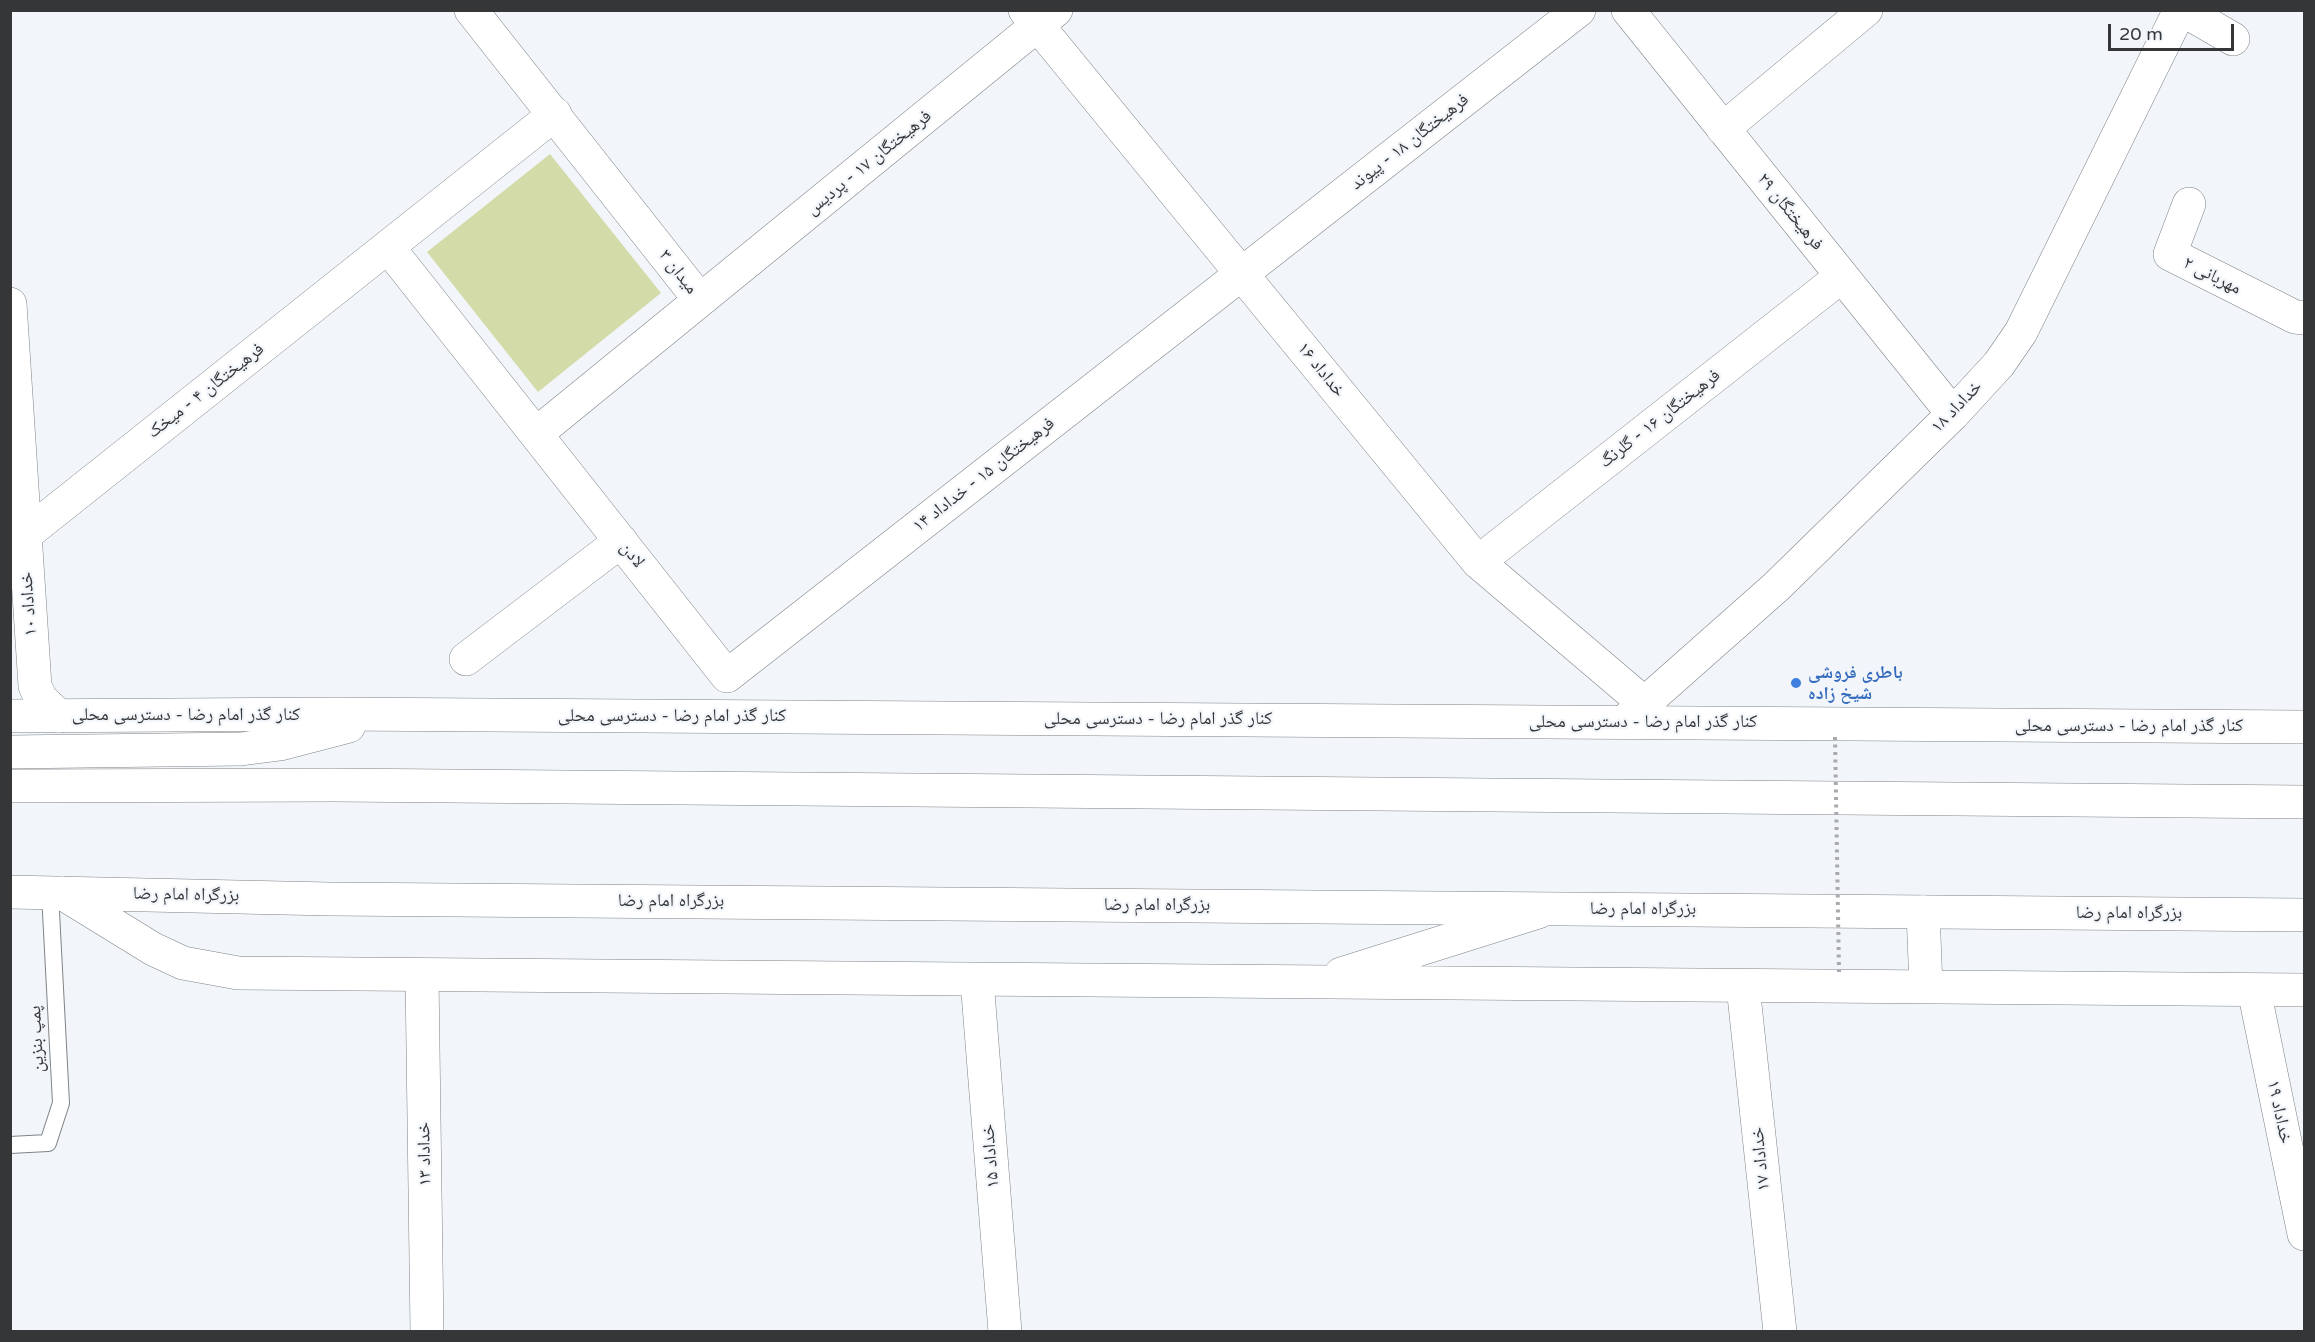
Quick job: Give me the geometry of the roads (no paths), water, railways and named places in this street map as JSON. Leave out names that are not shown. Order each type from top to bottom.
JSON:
[{"type":"main road","name":"میدان ۳","points":[[471,10],[700,300],[536,434]]},
{"type":"main road","name":"فرهیختگان ۱۸ - پیوند","points":[[1242,274],[1579,10]]},
{"type":"main road","name":"فرهیختگان ۲۹","points":[[1628,10],[1953,414]]},
{"type":"main road","points":[[1723,129],[1866,10]]},
{"type":"main road","points":[[2181,10],[2234,39]]},
{"type":"main road","name":"خداداد ۱۸","points":[[1635,712],[1776,587],[1953,414],[1999,364],[2021,332],[2181,10]]},
{"type":"main road","name":"خداداد ۱۶","points":[[1040,15],[1242,274],[1478,562],[1635,712]]},
{"type":"main road","name":"فرهیختگان ۱۷ - پردیس","points":[[700,300],[1040,15]]},
{"type":"main road","points":[[536,434],[388,247],[555,114]]},
{"type":"main road","name":"مهربانی ۲","points":[[2189,204],[2170,254],[2295,317],[2304,318]]},
{"type":"main road","name":"فرهیختگان ۴ - میخک","points":[[25,535],[388,247]]},
{"type":"main road","name":"فرهیختگان ۱۵ - خداداد ۱۴","points":[[727,676],[1242,274]]},
{"type":"main road","name":"فرهیختگان ۱۶ - گلرنگ","points":[[1478,562],[1842,276]]},
{"type":"main road","name":"خداداد ۱۰","points":[[10,304],[35,686],[41,699],[59,716]]},
{"type":"main road","name":"لادن","points":[[536,434],[727,676]]},
{"type":"main road","points":[[466,659],[621,542]]},
{"type":"main road","name":"کنار گذر امام رضا - دسترسی محلی","points":[[10,716],[1635,712],[2304,727]]},
{"type":"main road","points":[[10,752],[241,749],[280,744],[394,714]]},
{"type":"main road","points":[[2250,727],[2304,749]]},
{"type":"main road","points":[[10,786],[334,785],[2304,802]]},
{"type":"main road","name":"بزرگراه امام رضا","points":[[10,892],[342,899],[2304,915]]},
{"type":"main road","points":[[56,893],[153,949],[183,963],[250,974],[2304,990]]},
{"type":"main road","points":[[1314,982],[1548,909]]},
{"type":"main road","points":[[1923,912],[1926,987]]},
{"type":"main road","name":"خداداد ۱۳","points":[[422,976],[427,1332]]},
{"type":"main road","name":"خداداد ۱۵","points":[[977,980],[1005,1332]]},
{"type":"main road","name":"خداداد ۱۷","points":[[1743,986],[1780,1332]]},
{"type":"main road","name":"خداداد ۱۹","points":[[2254,990],[2304,1234]]},
{"type":"lane","name":"پمپ بنزین","points":[[10,1145],[48,1143],[61,1103],[56,893]]},
{"type":"place","name":"باطری فروشی شیخ زاده","points":[[1796,683]]}]
